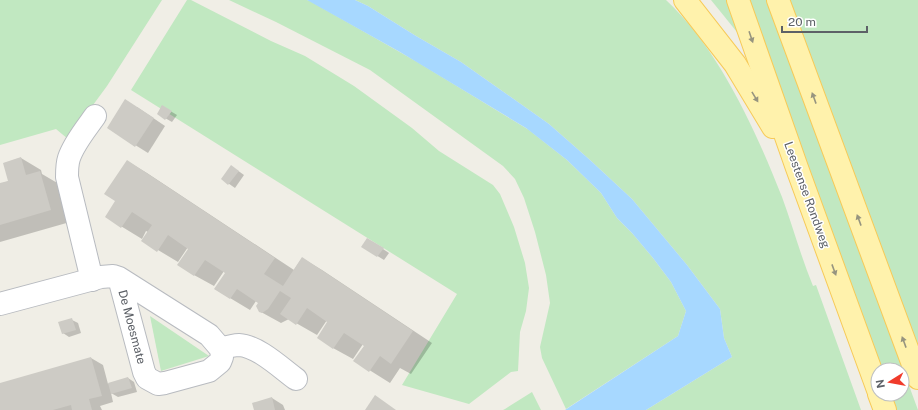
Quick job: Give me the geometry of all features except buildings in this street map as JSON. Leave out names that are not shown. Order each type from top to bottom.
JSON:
[{"type":"main road","points":[[685,0],[735,64],[797,168]]},
{"type":"main road","name":"Leestense Rondweg","points":[[738,0],[870,368]]},
{"type":"main road","points":[[778,0],[918,378]]},
{"type":"street","points":[[92,280],[67,177],[67,167],[68,158],[95,116]]},
{"type":"street","name":"De Moesmate","points":[[0,304],[107,276],[113,276],[119,278],[209,335],[221,349],[222,357],[220,362],[209,371],[165,383],[158,384],[148,378],[144,372],[119,278]]},
{"type":"street","points":[[221,349],[240,345],[249,347],[258,351],[296,378]]},
{"type":"green space","points":[[0,0],[162,0],[107,86],[68,139],[56,129],[0,145]]},
{"type":"green space","points":[[187,0],[191,0],[271,41],[305,56],[354,86],[412,128],[439,151],[493,185],[500,194],[514,227],[525,263],[529,288],[526,311],[520,332],[518,371],[511,372],[469,404],[402,385],[457,294],[131,90]]},
{"type":"green space","points":[[229,0],[310,1],[419,63],[529,130],[567,160],[601,193],[617,218],[632,233],[671,282],[686,311],[678,336],[566,409],[542,358],[540,347],[550,303],[546,275],[535,232],[524,198],[515,179],[503,166],[370,70]]},
{"type":"green space","points":[[355,0],[666,0],[703,42],[719,66],[748,119],[782,197],[813,286],[816,285],[861,410],[646,410],[732,357],[724,338],[720,309],[687,265],[632,199],[549,124],[461,62],[368,6]]},
{"type":"green space","points":[[711,0],[728,0],[741,37]]},
{"type":"green space","points":[[749,0],[769,0],[900,362],[879,362],[845,272]]},
{"type":"green space","points":[[790,0],[918,0],[918,356]]},
{"type":"green space","points":[[150,316],[209,356],[161,371]]},
{"type":"green space","points":[[910,388],[918,410],[896,410],[894,402],[910,402]]},
{"type":"green space","points":[[532,392],[541,410],[503,410],[505,409]]},
{"type":"water","points":[[307,0],[355,0],[368,6],[461,62],[549,124],[632,199],[687,265],[720,309],[724,338],[732,357],[646,410],[565,410],[678,336],[686,311],[671,282],[632,233],[617,218],[601,193],[567,160],[526,128],[400,52]]}]
